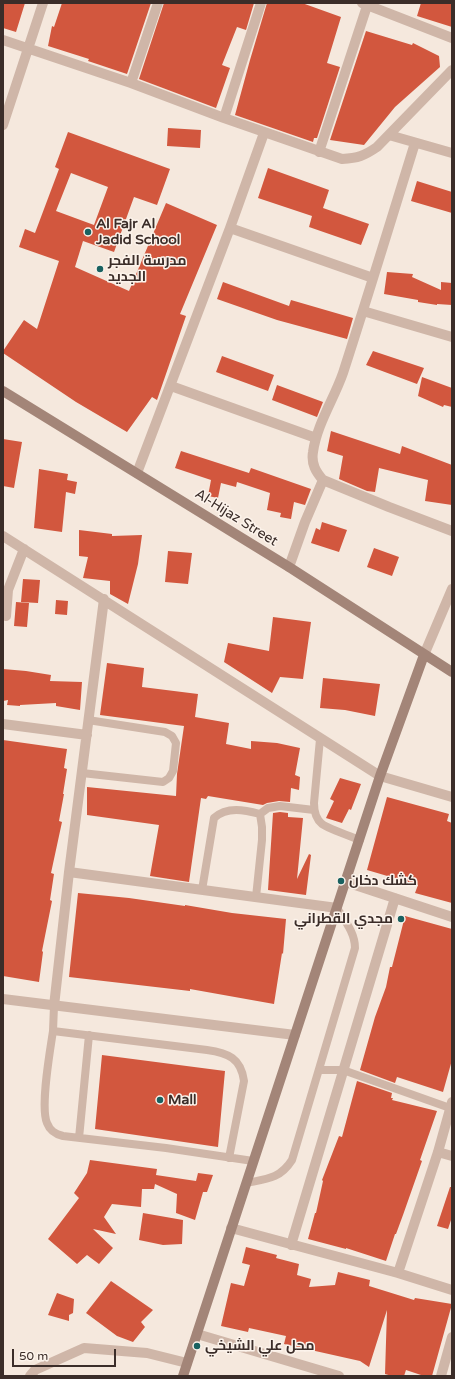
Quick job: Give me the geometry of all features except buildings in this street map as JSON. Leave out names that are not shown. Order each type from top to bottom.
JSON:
[{"type":"street","points":[[3,125],[43,3]]},
{"type":"street","points":[[131,83],[158,3]]},
{"type":"street","points":[[224,118],[261,3]]},
{"type":"street","points":[[319,152],[366,4],[452,38]]},
{"type":"street","points":[[3,40],[131,83],[264,133],[342,159],[366,155],[377,147],[452,70]]},
{"type":"street","points":[[137,473],[230,228],[264,133]]},
{"type":"street","points":[[389,135],[452,154]]},
{"type":"street","points":[[415,143],[340,380],[316,438],[312,461],[316,472],[323,480],[452,531]]},
{"type":"street","points":[[230,228],[373,278]]},
{"type":"street","points":[[363,311],[452,338]]},
{"type":"street","points":[[170,386],[316,438]]},
{"type":"street","name":"Al-Hijaz Street","points":[[3,391],[289,567],[452,672]]},
{"type":"street","points":[[289,567],[305,522],[323,480]]},
{"type":"street","points":[[3,536],[380,776],[452,797]]},
{"type":"street","points":[[6,616],[8,590],[24,549]]},
{"type":"street","points":[[183,1376],[380,776],[424,655],[452,590]]},
{"type":"street","points":[[54,1006],[104,599]]},
{"type":"street","points":[[3,724],[87,735]]},
{"type":"street","points":[[70,872],[337,908]]},
{"type":"street","points":[[346,882],[452,917]]},
{"type":"street","points":[[291,1245],[395,898]]},
{"type":"street","points":[[3,999],[295,1035]]},
{"type":"street","points":[[398,1273],[438,1152],[451,1105]]},
{"type":"street","points":[[438,1152],[452,1156]]},
{"type":"street","points":[[231,1228],[398,1273],[452,1290]]},
{"type":"street","points":[[197,1334],[339,1376]]},
{"type":"street","points":[[441,1376],[452,1337]]},
{"type":"street","points":[[30,1376],[35,1370],[84,1348],[147,1353],[187,1363]]},
{"type":"lane","points":[[82,773],[163,782],[169,778],[173,771],[176,742],[172,736],[165,732],[88,720]]},
{"type":"lane","points":[[320,738],[314,810],[321,823],[360,840]]},
{"type":"lane","points":[[260,814],[268,808],[280,806],[314,810]]},
{"type":"lane","points":[[202,890],[214,818],[227,810],[247,810],[260,814]]},
{"type":"lane","points":[[256,897],[262,840],[260,814]]},
{"type":"lane","points":[[246,1183],[270,1178],[278,1174],[286,1169],[292,1160],[355,948],[354,936],[337,908]]},
{"type":"lane","points":[[54,1006],[53,1031],[44,1107],[46,1123],[52,1132],[63,1136],[166,1148],[253,1161]]},
{"type":"lane","points":[[53,1031],[207,1050],[235,1059],[243,1073],[244,1081],[229,1158]]},
{"type":"lane","points":[[79,1138],[89,1035]]},
{"type":"lane","points":[[319,1070],[343,1070],[451,1105]]},
{"type":"place","name":"Al Fajr Al Jadid School","points":[[88,232]]},
{"type":"place","name":"مدرسة الفجر الجديد","points":[[100,269]]},
{"type":"place","name":"كشك دخان","points":[[341,881]]},
{"type":"place","name":"مجدي القطراني","points":[[401,919]]},
{"type":"place","name":"Mall","points":[[160,1100]]},
{"type":"place","name":"محل علي الشيخي","points":[[197,1346]]}]
